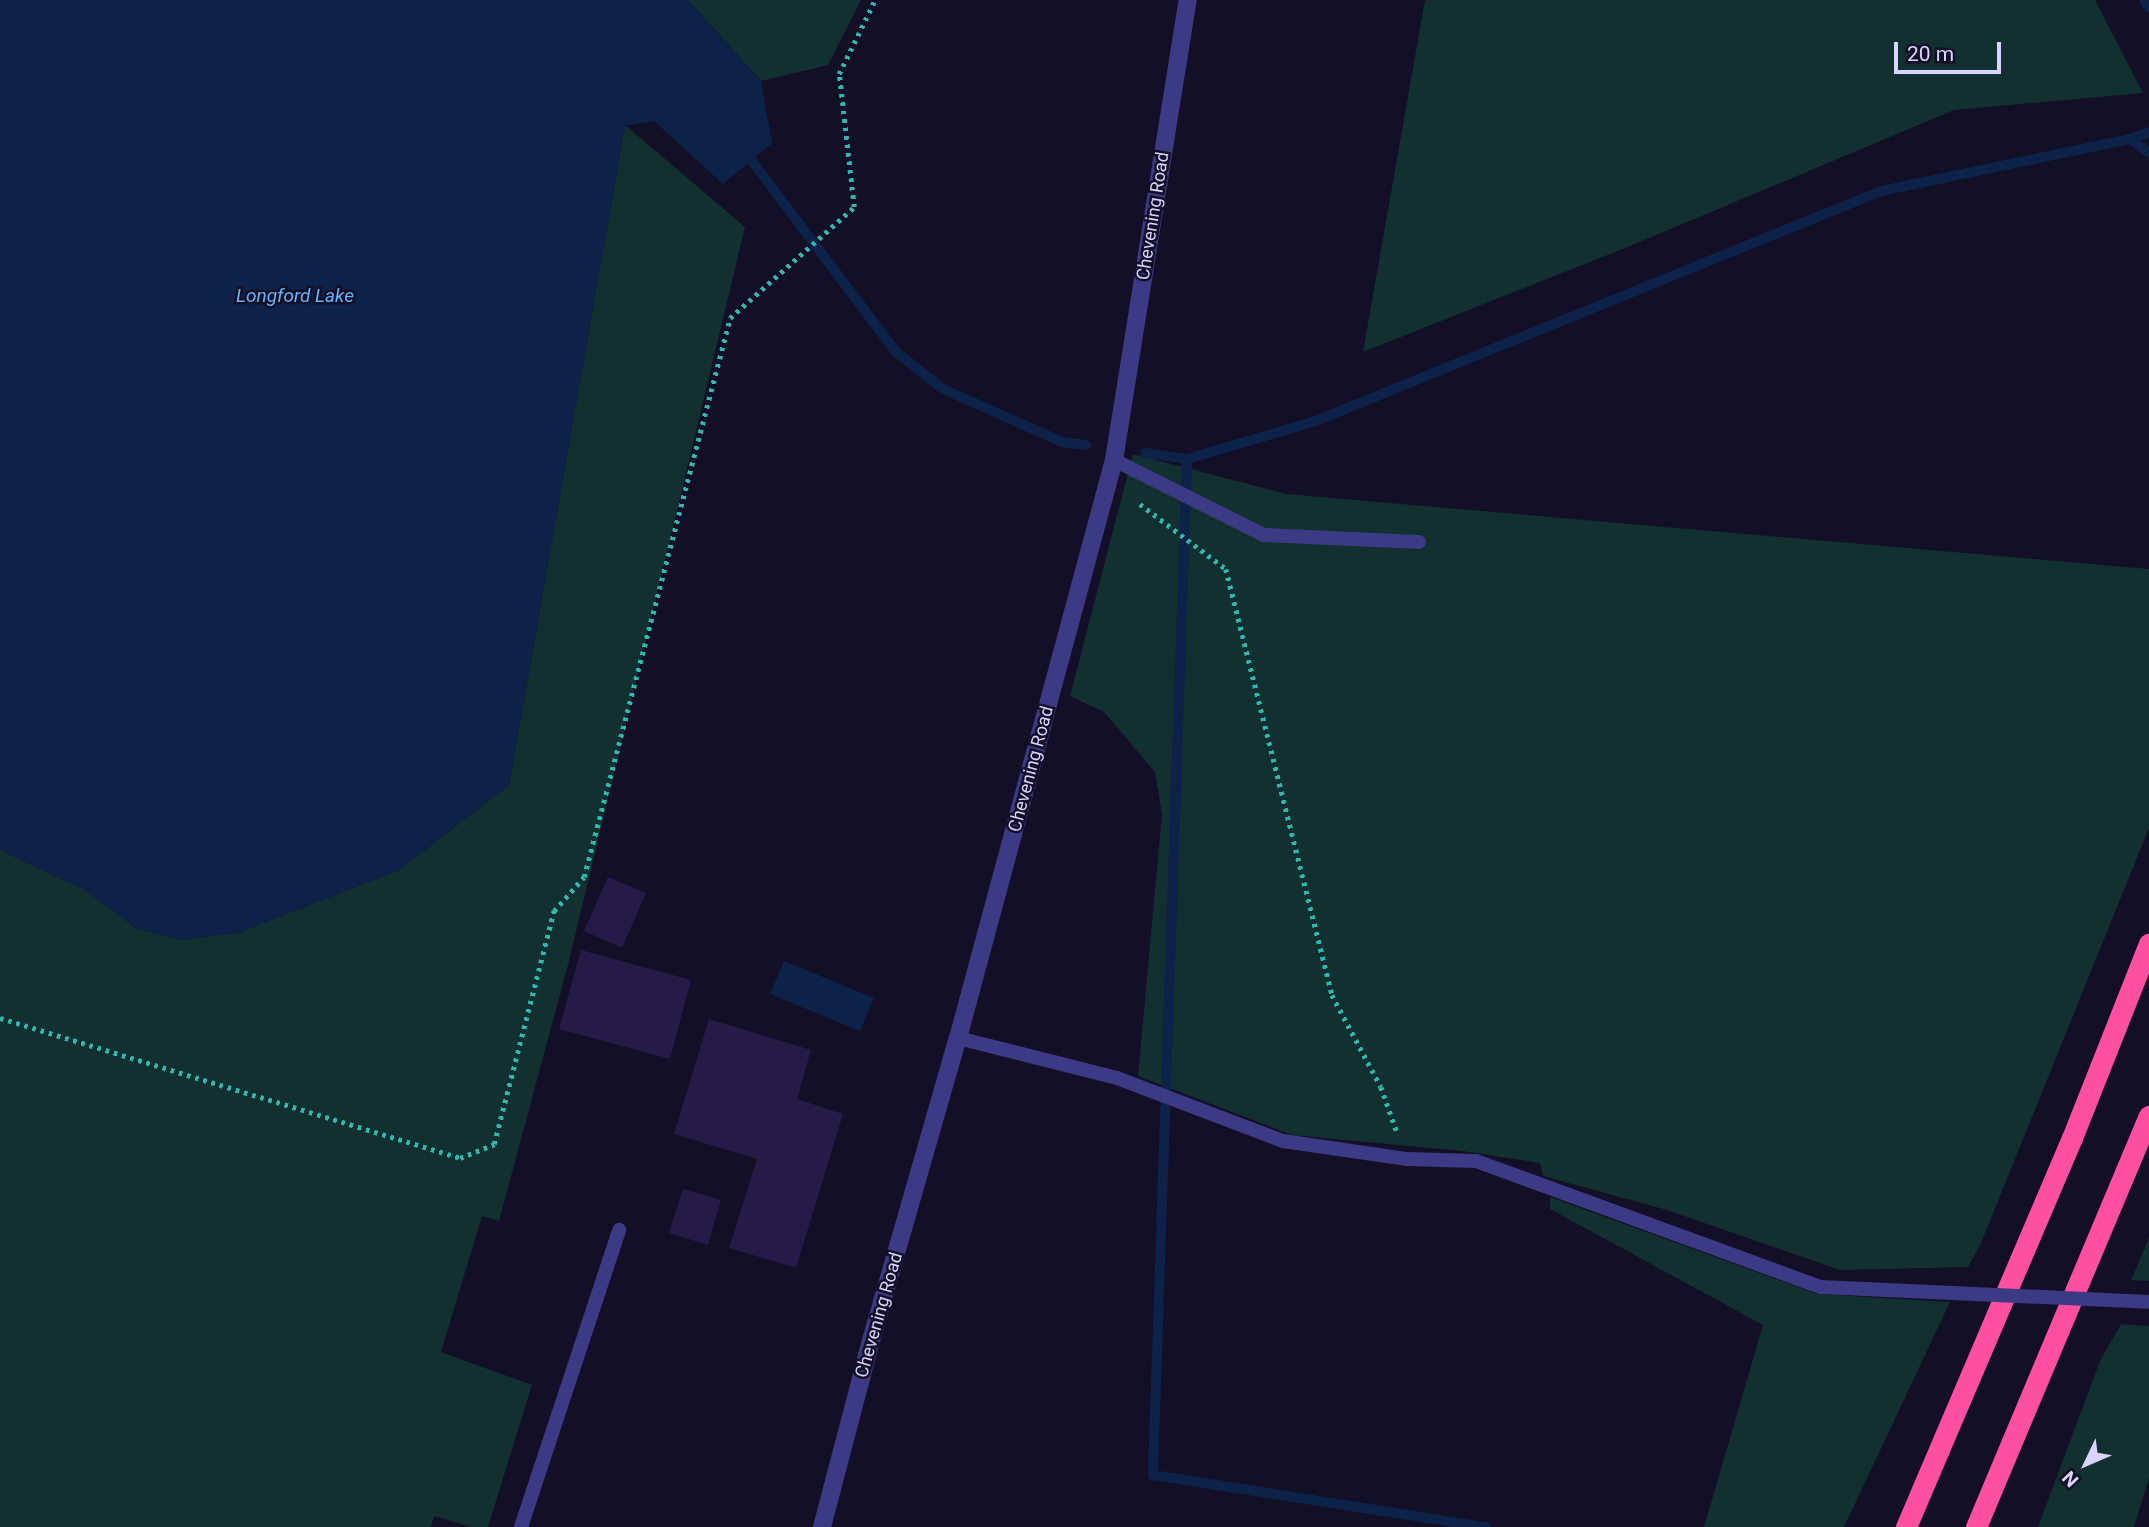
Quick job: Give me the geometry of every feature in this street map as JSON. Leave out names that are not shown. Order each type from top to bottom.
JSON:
[{"type":"highway","points":[[1906,1527],[2073,1138],[2149,944]]},
{"type":"highway","points":[[1976,1527],[2149,1116]]},
{"type":"street","name":"Chevening Road","points":[[822,1527],[870,1343],[958,1038],[1114,460],[1188,0]]},
{"type":"lane","points":[[1114,460],[1264,535],[1419,542]]},
{"type":"lane","points":[[958,1038],[1117,1079],[1283,1141],[1406,1159],[1476,1161],[1821,1287],[2149,1302]]},
{"type":"lane","points":[[521,1527],[619,1230]]},
{"type":"path","points":[[0,1018],[460,1158],[494,1144],[554,911],[584,877],[730,318],[855,207],[839,74],[875,0]]},
{"type":"path","points":[[1163,521],[1226,569],[1332,995],[1381,1087],[1406,1159]]},
{"type":"green space","points":[[688,0],[861,0],[828,65],[761,81]]},
{"type":"green space","points":[[1425,0],[2095,0],[2143,93],[1954,110],[1630,246],[1363,352]]},
{"type":"green space","points":[[625,125],[745,227],[569,961],[499,1221],[482,1216],[441,1352],[532,1385],[488,1527],[471,1527],[434,1516],[431,1527],[0,1527],[0,850],[85,890],[136,928],[180,940],[240,932],[399,870],[509,785]]},
{"type":"green space","points":[[1133,454],[1286,494],[2149,569],[2149,828],[1981,1243],[1968,1267],[1840,1270],[1667,1210],[1543,1176],[1540,1163],[1462,1151],[1292,1135],[1138,1076],[1162,814],[1155,772],[1104,712],[1070,696]]},
{"type":"green space","points":[[1550,1197],[1817,1294],[1950,1302],[1844,1527],[1704,1527],[1763,1325],[1550,1209]]},
{"type":"green space","points":[[2149,1238],[2149,1281],[2131,1280]]},
{"type":"green space","points":[[2121,1324],[2149,1326],[2149,1478],[2134,1527],[2038,1527],[2100,1361]]},
{"type":"water","name":"Longford Lake","points":[[0,0],[688,0],[761,81],[772,143],[723,184],[654,121],[625,126],[509,785],[399,870],[240,932],[180,940],[136,928],[85,890],[0,850]]},
{"type":"water","points":[[784,961],[874,998],[860,1031],[770,994]]},
{"type":"building","points":[[608,877],[646,893],[622,948],[584,931]]},
{"type":"building","points":[[581,950],[691,980],[670,1059],[559,1029]]},
{"type":"building","points":[[709,1019],[811,1050],[797,1099],[843,1114],[796,1268],[729,1248],[757,1159],[674,1134]]},
{"type":"building","points":[[683,1189],[721,1200],[708,1245],[669,1233]]},
{"type":"waterway","points":[[2144,0],[2149,8]]},
{"type":"waterway","points":[[2130,139],[2149,132]]},
{"type":"waterway","points":[[1145,453],[1187,459],[1313,422],[1881,191],[2130,139],[2149,153]]},
{"type":"waterway","points":[[752,161],[895,351],[943,389],[1062,442],[1086,445]]},
{"type":"waterway","points":[[1187,459],[1153,1475],[1486,1527]]}]
